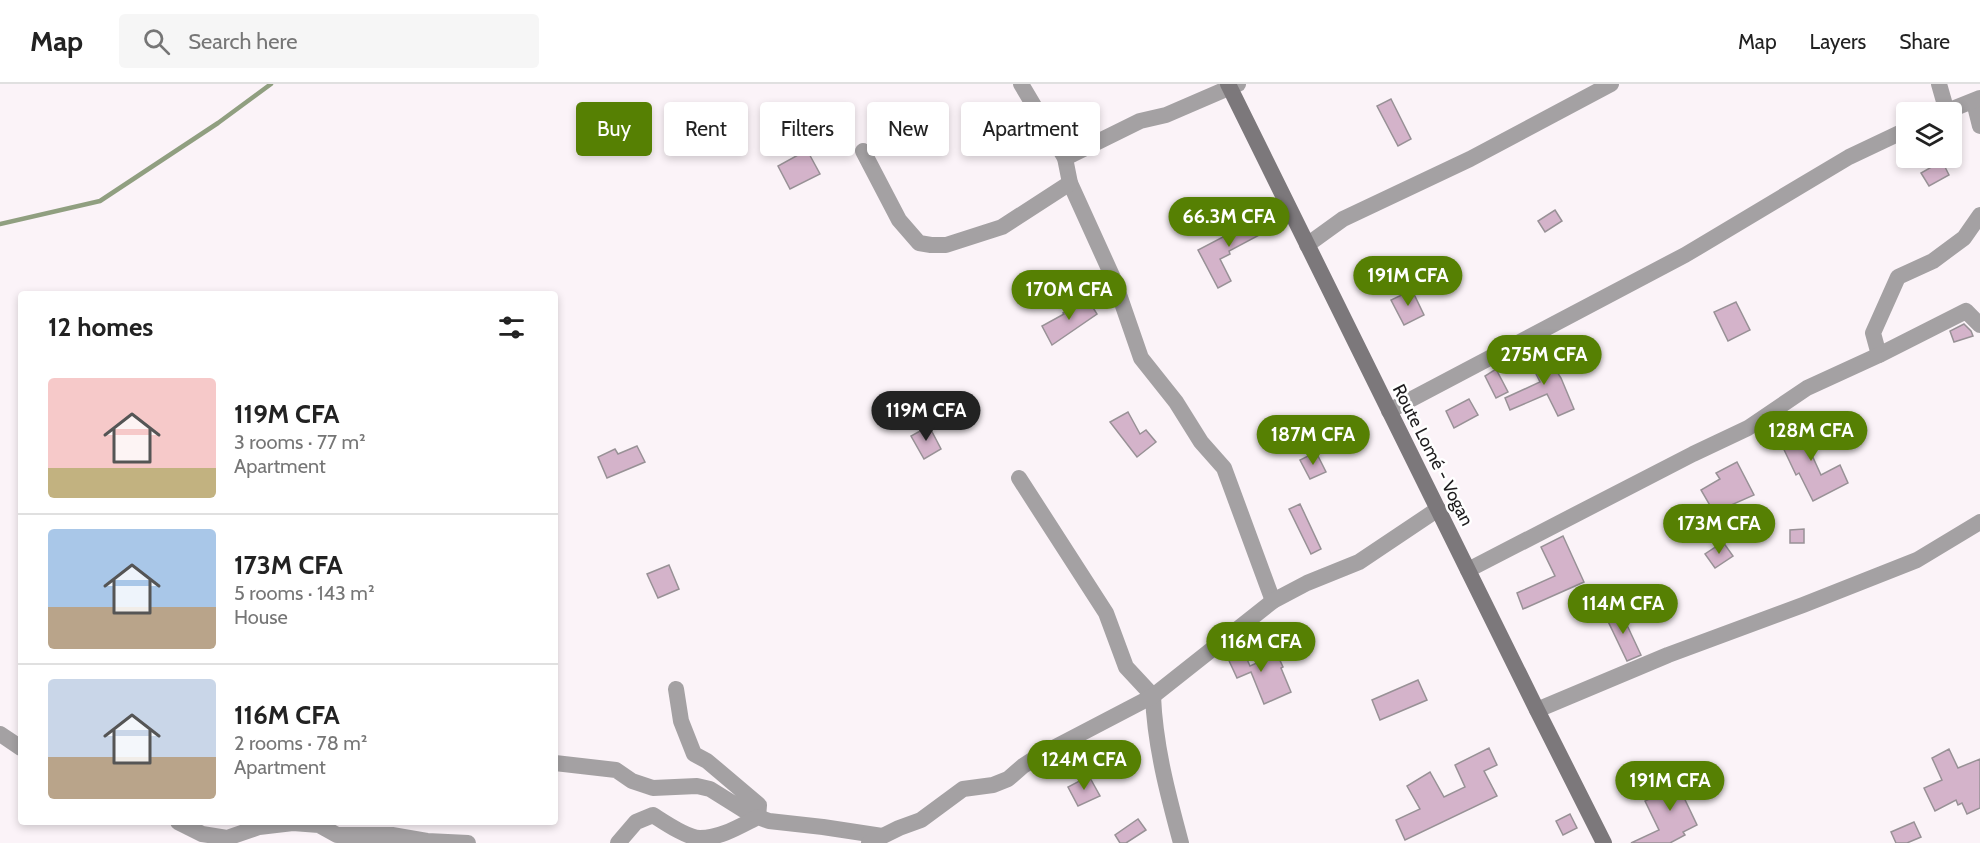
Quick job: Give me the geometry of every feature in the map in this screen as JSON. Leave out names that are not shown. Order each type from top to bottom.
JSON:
[{"type":"main road","name":"Route Lomé - Vogan","points":[[1232,85],[1307,245],[1605,843]]},
{"type":"street","points":[[1022,84],[1065,158],[1070,183],[1114,280],[1141,358],[1176,402],[1201,442],[1224,468],[1274,601]]},
{"type":"street","points":[[1307,245],[1343,219],[1470,159],[1611,84]]},
{"type":"street","points":[[1065,158],[1140,121],[1166,115],[1232,85]]},
{"type":"street","points":[[1934,86],[1941,102]]},
{"type":"street","points":[[1962,106],[1977,100],[1980,126]]},
{"type":"street","points":[[1389,411],[1684,255],[1849,157],[1896,135]]},
{"type":"street","points":[[863,151],[899,220],[919,243],[931,245],[946,245],[1002,227],[1070,183]]},
{"type":"street","points":[[1880,355],[1873,333],[1898,277],[1933,261],[1949,250],[1964,238],[1980,215]]},
{"type":"street","points":[[1468,570],[1748,428],[1807,388],[1880,355],[1966,311],[1980,325]]},
{"type":"street","points":[[1019,478],[1106,613],[1126,667],[1153,696],[1154,716],[1167,792],[1180,843]]},
{"type":"street","points":[[558,763],[616,770],[632,780],[653,788],[697,786],[710,789],[742,810],[769,822],[823,826],[875,839],[921,820],[963,789],[993,785],[1008,779],[1040,755],[1153,696],[1274,601],[1307,583],[1359,562],[1438,509]]},
{"type":"street","points":[[1537,710],[1668,655],[1917,560],[1980,522]]},
{"type":"street","points":[[676,689],[681,721],[694,754],[707,761],[759,805],[758,817]]},
{"type":"street","points":[[0,734],[18,746]]},
{"type":"street","points":[[618,843],[636,822],[653,815],[674,828],[698,838],[725,833],[758,817]]},
{"type":"street","points":[[184,825],[202,834],[228,838],[259,827],[276,825]]},
{"type":"street","points":[[319,825],[337,835],[392,835],[426,841],[468,843]]},
{"type":"building","points":[[1391,99],[1411,139],[1398,146],[1377,106]]},
{"type":"building","points":[[796,156],[810,156],[820,174],[790,189],[778,166]]},
{"type":"building","points":[[1930,168],[1946,168],[1949,175],[1929,186],[1921,173]]},
{"type":"building","points":[[1555,210],[1562,221],[1545,232],[1538,221]]},
{"type":"building","points":[[1256,215],[1265,232],[1229,251],[1230,254],[1220,259],[1231,281],[1218,288],[1198,250],[1225,236],[1223,232]]},
{"type":"building","points":[[1039,276],[1048,292],[1032,301],[1023,286]]},
{"type":"building","points":[[1412,290],[1424,315],[1404,325],[1391,300]]},
{"type":"building","points":[[1087,298],[1097,314],[1052,345],[1042,326]]},
{"type":"building","points":[[1736,302],[1750,330],[1728,341],[1714,312]]},
{"type":"building","points":[[1964,324],[1973,336],[1954,342],[1950,331]]},
{"type":"building","points":[[1542,348],[1561,378],[1574,409],[1558,416],[1547,394],[1510,410],[1505,398],[1540,382],[1527,356]]},
{"type":"building","points":[[1496,369],[1508,392],[1496,398],[1485,376]]},
{"type":"building","points":[[1469,399],[1478,415],[1454,428],[1446,411]]},
{"type":"building","points":[[1128,412],[1140,434],[1146,430],[1156,442],[1137,457],[1110,422]]},
{"type":"building","points":[[1822,420],[1828,430],[1806,442],[1821,475],[1840,465],[1848,483],[1813,501],[1799,473],[1796,475],[1778,437],[1799,427],[1800,431]]},
{"type":"building","points":[[929,426],[941,449],[924,459],[911,436]]},
{"type":"building","points":[[637,446],[645,462],[607,478],[598,457],[615,449],[618,454]]},
{"type":"building","points":[[1316,452],[1326,472],[1310,479],[1300,460]]},
{"type":"building","points":[[1737,462],[1754,495],[1731,505],[1744,530],[1729,538],[1701,490],[1720,479],[1716,473]]},
{"type":"building","points":[[1300,504],[1321,549],[1311,554],[1289,509]]},
{"type":"building","points":[[1804,529],[1804,543],[1790,543],[1790,530]]},
{"type":"building","points":[[1563,536],[1584,582],[1523,609],[1517,593],[1555,576],[1541,547]]},
{"type":"building","points":[[1723,542],[1733,556],[1715,568],[1705,554]]},
{"type":"building","points":[[669,565],[679,589],[658,598],[647,574]]},
{"type":"building","points":[[1619,608],[1641,655],[1627,661],[1605,615]]},
{"type":"building","points":[[1239,641],[1250,666],[1277,654],[1291,692],[1264,704],[1251,672],[1237,678],[1225,652]]},
{"type":"building","points":[[1418,680],[1427,700],[1380,720],[1372,700]]},
{"type":"building","points":[[1489,748],[1497,765],[1484,771],[1497,796],[1405,840],[1396,820],[1420,809],[1407,786],[1430,772],[1444,797],[1465,787],[1455,765]]},
{"type":"building","points":[[1949,749],[1958,768],[1980,759],[1980,808],[1967,814],[1962,803],[1958,805],[1956,800],[1935,811],[1924,788],[1942,780],[1932,758]]},
{"type":"building","points":[[1679,769],[1685,781],[1678,785],[1697,825],[1683,832],[1685,835],[1670,843],[1631,843],[1659,830],[1645,801],[1668,790],[1662,777]]},
{"type":"building","points":[[1089,776],[1100,796],[1078,806],[1068,787]]},
{"type":"building","points":[[1570,814],[1577,828],[1563,835],[1556,821]]},
{"type":"building","points":[[1138,819],[1146,830],[1126,843],[1120,843],[1115,835]]},
{"type":"building","points":[[1914,822],[1921,837],[1907,843],[1896,843],[1891,832]]},
{"type":"waterway","points":[[0,224],[100,201],[218,123],[271,84]]}]
